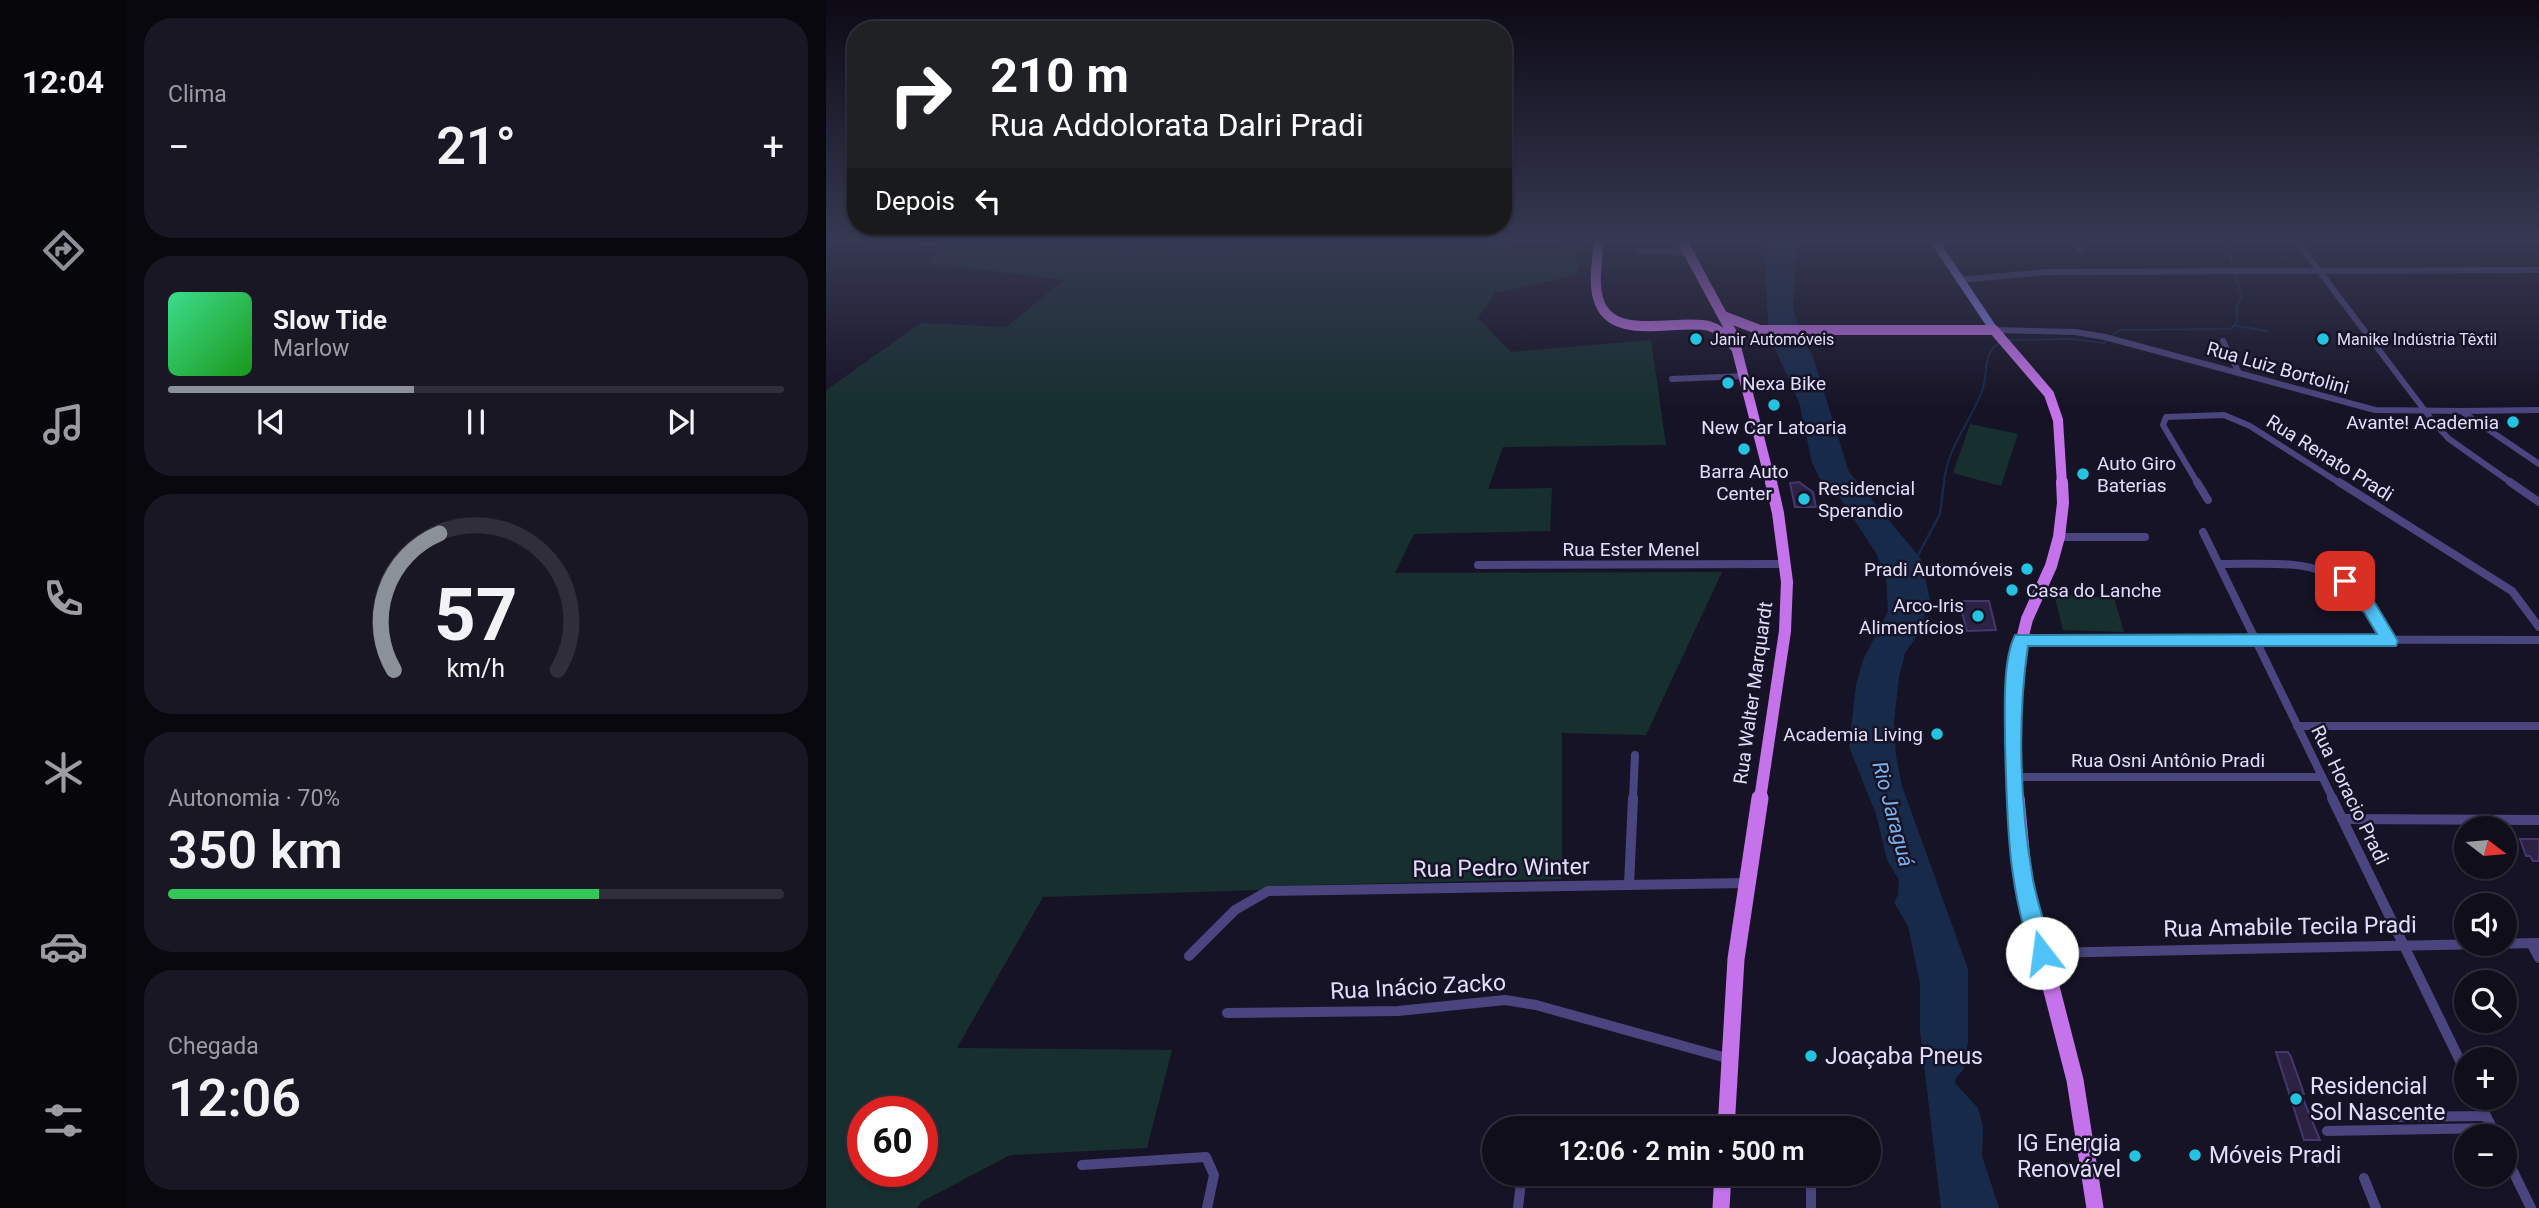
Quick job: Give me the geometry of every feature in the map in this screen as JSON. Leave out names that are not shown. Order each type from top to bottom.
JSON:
[{"type":"main road","points":[[1598,295],[1610,316],[1621,323],[1633,325],[1707,326],[1717,323],[1723,316],[1739,324],[1762,330],[2001,337]]},
{"type":"main road","name":"Rua Walter Marquardt","points":[[1711,295],[1739,351],[1775,493],[1785,564],[1787,602],[1785,631],[1745,883],[1736,959],[1727,1116]]},
{"type":"main road","points":[[1970,295],[2001,337],[2037,378],[2055,407],[2060,441],[2063,503],[2059,537],[2051,566],[2021,639],[2013,693],[2015,777],[2019,851],[2075,1080],[2095,1208]]},
{"type":"main road","points":[[1707,326],[1725,334],[1739,351]]},
{"type":"main road","points":[[1721,1208],[1722,1186]]},
{"type":"street","points":[[2337,295],[2424,411],[2449,439],[2539,502]]},
{"type":"street","name":"Rua Luiz Bortolini","points":[[2001,337],[2075,332],[2105,337],[2375,410],[2539,410]]},
{"type":"street","points":[[2222,341],[2239,373]]},
{"type":"street","points":[[1672,379],[1745,376]]},
{"type":"street","points":[[2461,411],[2539,464]]},
{"type":"street","name":"Rua Renato Pradi","points":[[2208,500],[2163,425],[2166,417],[2224,415],[2243,422],[2512,592],[2539,627]]},
{"type":"street","name":"Rua Horacio Pradi","points":[[2203,532],[2454,1049]]},
{"type":"street","points":[[2059,537],[2145,537]]},
{"type":"street","name":"Rua Ester Menel","points":[[1478,565],[1785,564]]},
{"type":"street","points":[[2219,564],[2307,565],[2333,573],[2358,593],[2390,641]]},
{"type":"street","points":[[2021,639],[2257,642],[2539,640]]},
{"type":"street","points":[[2298,726],[2539,726]]},
{"type":"street","points":[[1629,885],[1635,755]]},
{"type":"street","name":"Rua Osni Antônio Pradi","points":[[2015,777],[2322,777]]},
{"type":"street","points":[[2342,820],[2539,820]]},
{"type":"street","name":"Rua Pedro Winter","points":[[1189,956],[1212,932],[1258,894],[1268,891],[1745,883]]},
{"type":"street","points":[[2535,943],[2539,958]]},
{"type":"street","name":"Rua Amabile Tecila Pradi","points":[[2042,953],[2535,943]]},
{"type":"street","name":"Rua Inácio Zacko","points":[[1227,1013],[1398,1011],[1505,1000],[1536,1005],[1730,1059]]},
{"type":"street","points":[[2483,1110],[2490,1124]]},
{"type":"street","points":[[2397,1117],[2486,1116]]},
{"type":"street","points":[[2327,1131],[2454,1132]]},
{"type":"street","points":[[1082,1164],[1196,1155],[1206,1157],[1212,1163],[1214,1177],[1207,1208]]},
{"type":"street","points":[[2364,1178],[2376,1208]]},
{"type":"street","points":[[2517,1179],[2531,1208]]},
{"type":"street","points":[[1518,1208],[1521,1186]]},
{"type":"street","points":[[1811,1186],[1811,1208]]},
{"type":"green space","points":[[1045,295],[1493,295],[1478,318],[1511,352],[1651,340],[1666,445],[1503,447],[1488,489],[1552,488],[1550,531],[1414,534],[1395,573],[1722,572],[1646,735],[1562,733],[1562,879],[1273,886],[1259,890],[1043,897],[957,1048],[1172,1050],[1147,1148],[1010,1155],[921,1202],[917,1208],[826,1208],[826,390],[921,323],[1006,327]]},
{"type":"green space","points":[[1970,424],[2018,434],[2001,486],[1953,473]]},
{"type":"green space","points":[[2054,594],[2114,598],[2124,632],[2063,630]]},
{"type":"water","name":"Rio Jaraguá","points":[[1766,295],[1794,295],[1793,308],[1800,332],[1813,357],[1849,472],[1921,559],[1930,600],[1921,630],[1905,653],[1899,677],[1894,721],[1896,756],[1902,786],[1968,969],[1968,1041],[1964,1069],[1955,1083],[1978,1108],[1983,1126],[1982,1156],[1999,1208],[1941,1208],[1920,1031],[1920,984],[1908,926],[1894,902],[1898,895],[1899,880],[1887,860],[1876,814],[1849,747],[1856,685],[1863,660],[1888,611],[1886,578],[1876,553],[1838,495],[1821,481],[1812,463],[1799,402],[1769,335]]},
{"type":"building","name":"Residencial Sperandio","points":[[1799,482],[1813,492],[1816,507],[1795,507],[1790,483]]},
{"type":"building","name":"Arco-Iris Alimentícios","points":[[1959,601],[1989,601],[1996,630],[1967,631]]},
{"type":"building","points":[[2520,839],[2539,839],[2539,861],[2533,861],[2530,856],[2526,856]]},
{"type":"building","name":"Residencial Sol Nascente","points":[[2276,1052],[2288,1052],[2291,1057],[2304,1094],[2301,1094],[2320,1140],[2304,1140]]},
{"type":"waterway","points":[[2008,340],[2072,339],[2104,343],[2119,330],[2231,329],[2237,322],[2236,308],[2242,295]]},
{"type":"waterway","points":[[2237,326],[2268,331]]},
{"type":"waterway","points":[[1944,484],[1949,460],[1982,391],[1988,357],[2001,342]]},
{"type":"waterway","points":[[1917,557],[1940,514],[1944,482]]},
{"type":"place","name":"Janir Automóveis","points":[[1696,339]]},
{"type":"place","name":"Manike Indústria Têxtil","points":[[2323,339]]},
{"type":"place","name":"Nexa Bike","points":[[1728,383]]},
{"type":"place","name":"New Car Latoaria","points":[[1774,405]]},
{"type":"place","name":"Avante! Academia","points":[[2513,422]]},
{"type":"place","name":"Barra Auto Center","points":[[1744,449]]},
{"type":"place","name":"Auto Giro Baterias","points":[[2083,474]]},
{"type":"place","name":"Residencial Sperandio","points":[[1804,499]]},
{"type":"place","name":"Pradi Automóveis","points":[[2027,569]]},
{"type":"place","name":"Casa do Lanche","points":[[2012,590]]},
{"type":"place","name":"Arco-Iris Alimentícios","points":[[1978,616]]},
{"type":"place","name":"Academia Living","points":[[1937,734]]},
{"type":"place","name":"Joaçaba Pneus","points":[[1811,1056]]},
{"type":"place","name":"Residencial Sol Nascente","points":[[2296,1099]]},
{"type":"place","name":"Móveis Pradi","points":[[2195,1155]]},
{"type":"place","name":"IG Energia Renovável","points":[[2135,1156]]},
{"type":"route","points":[[2042,953],[2024,882],[2017,825],[2013,693],[2021,639],[2390,641],[2370,607],[2345,581]]}]
